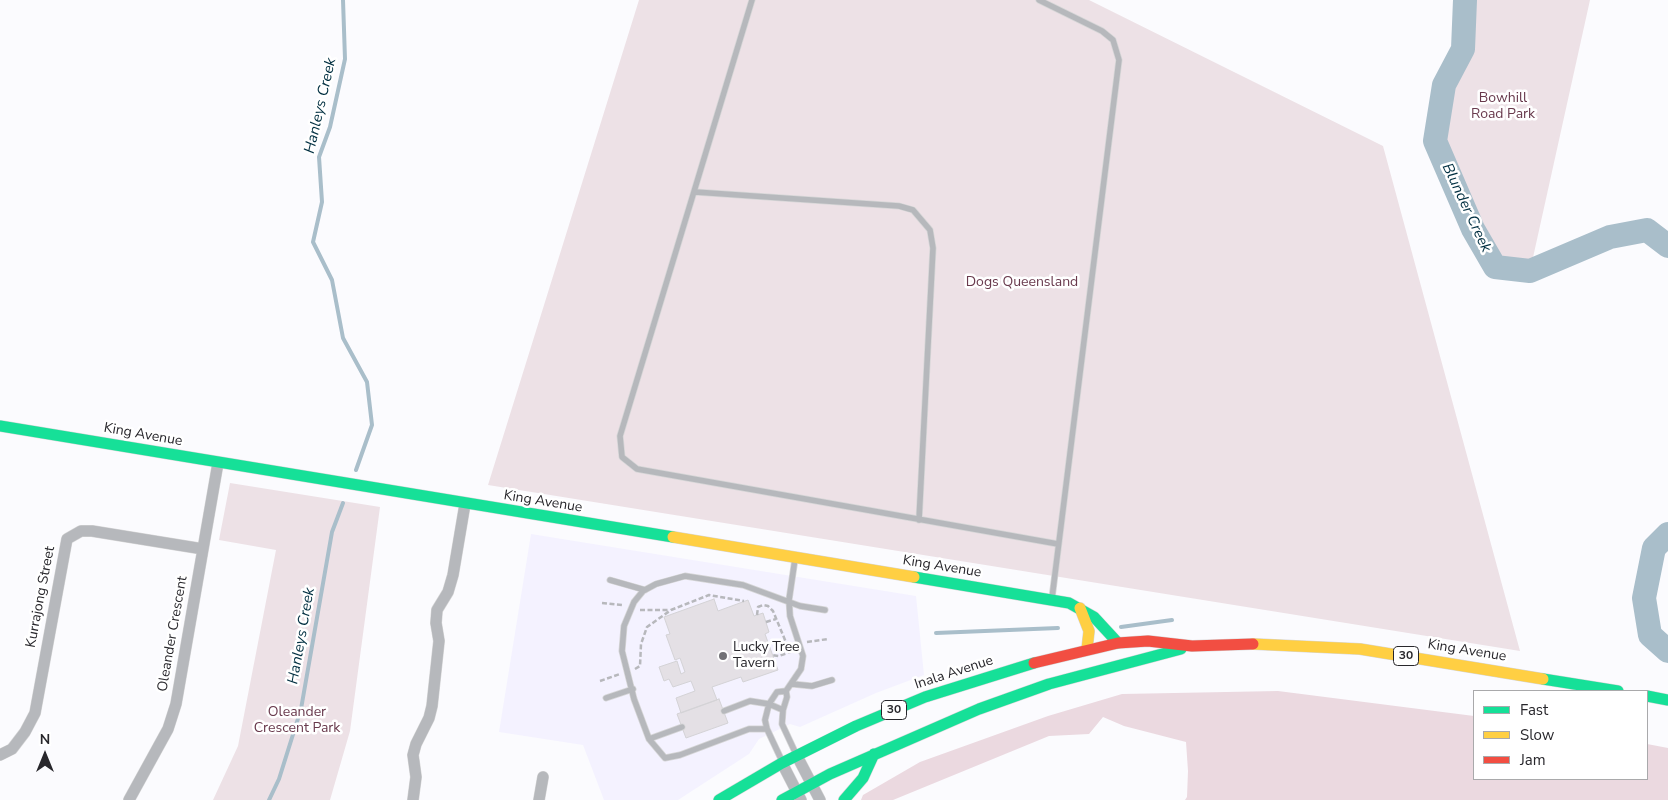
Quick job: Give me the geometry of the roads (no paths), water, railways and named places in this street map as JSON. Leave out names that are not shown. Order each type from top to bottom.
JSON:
[{"type":"main road","name":"King Avenue","points":[[0,426],[1069,603],[1094,617],[1123,642],[1148,641],[1192,646],[1267,644],[1360,649],[1612,690]]},
{"type":"main road","points":[[1080,608],[1089,631],[1087,649]]},
{"type":"main road","name":"Inala Avenue","points":[[719,800],[782,763],[856,726],[925,697],[1049,658],[1123,642]]},
{"type":"main road","name":"King Avenue","points":[[874,754],[979,709],[1049,684],[1192,646]]},
{"type":"main road","points":[[1648,696],[1668,700]]},
{"type":"main road","points":[[844,800],[863,778],[874,754]]},
{"type":"main road","name":"30","points":[[782,800],[799,796],[811,783],[874,754]]},
{"type":"street","name":"Oleander Crescent","points":[[129,800],[168,729],[176,704],[218,463]]},
{"type":"street","points":[[413,800],[416,777],[413,755],[416,744],[429,718],[432,706],[439,641],[436,623],[437,610],[448,592],[453,575],[465,504]]},
{"type":"street","name":"Kurrajong Street","points":[[0,755],[12,749],[25,732],[35,712],[67,539],[80,530],[92,530],[203,549]]},
{"type":"street","points":[[797,756],[820,800]]},
{"type":"street","points":[[782,763],[799,796]]},
{"type":"street","points":[[538,800],[543,777]]},
{"type":"lane","points":[[752,0],[620,436],[622,457],[637,469],[1058,544]]},
{"type":"lane","points":[[1039,0],[1102,31],[1113,40],[1119,60],[1051,600]]},
{"type":"lane","points":[[695,192],[899,206],[913,210],[930,230],[934,248],[919,520]]},
{"type":"lane","points":[[782,763],[767,729],[766,720],[769,704],[777,692],[786,691],[802,669],[803,656],[790,616],[789,600],[795,558]]},
{"type":"lane","points":[[767,729],[749,729],[665,758],[649,739],[622,651],[624,626],[632,608],[645,590],[685,576],[743,585],[789,600],[800,606],[825,610]]},
{"type":"lane","points":[[610,580],[645,590]]},
{"type":"lane","points":[[792,684],[812,686],[832,680]]},
{"type":"lane","points":[[606,698],[633,689]]},
{"type":"lane","points":[[786,691],[787,697],[783,710],[782,724],[797,756]]},
{"type":"lane","points":[[724,711],[750,701],[769,704],[783,710]]},
{"type":"lane","points":[[649,739],[682,727]]},
{"type":"waterway","name":"Hanleys Creek","points":[[343,0],[345,59],[330,127],[319,157],[322,202],[313,242],[332,280],[343,338],[367,382],[372,425],[356,470]]},
{"type":"waterway","name":"Blunder Creek","points":[[1465,0],[1463,49],[1444,85],[1435,141],[1473,229],[1495,267],[1530,271],[1610,237],[1647,230],[1668,246]]},
{"type":"waterway","name":"Hanleys Creek","points":[[269,800],[279,779],[301,709],[332,532],[343,503]]},
{"type":"waterway","name":"Blunder Creek","points":[[1668,534],[1654,548],[1644,598],[1650,635],[1668,651]]},
{"type":"waterway","points":[[1121,627],[1172,620]]},
{"type":"waterway","points":[[936,633],[1058,628]]},
{"type":"place","name":"Lucky Tree Tavern","points":[[723,656]]},
{"type":"park label","name":"Bowhill Road Park","points":[[1503,108]]},
{"type":"park label","name":"Dogs Queensland","points":[[1022,283]]},
{"type":"park label","name":"Oleander Crescent Park","points":[[297,722]]}]
